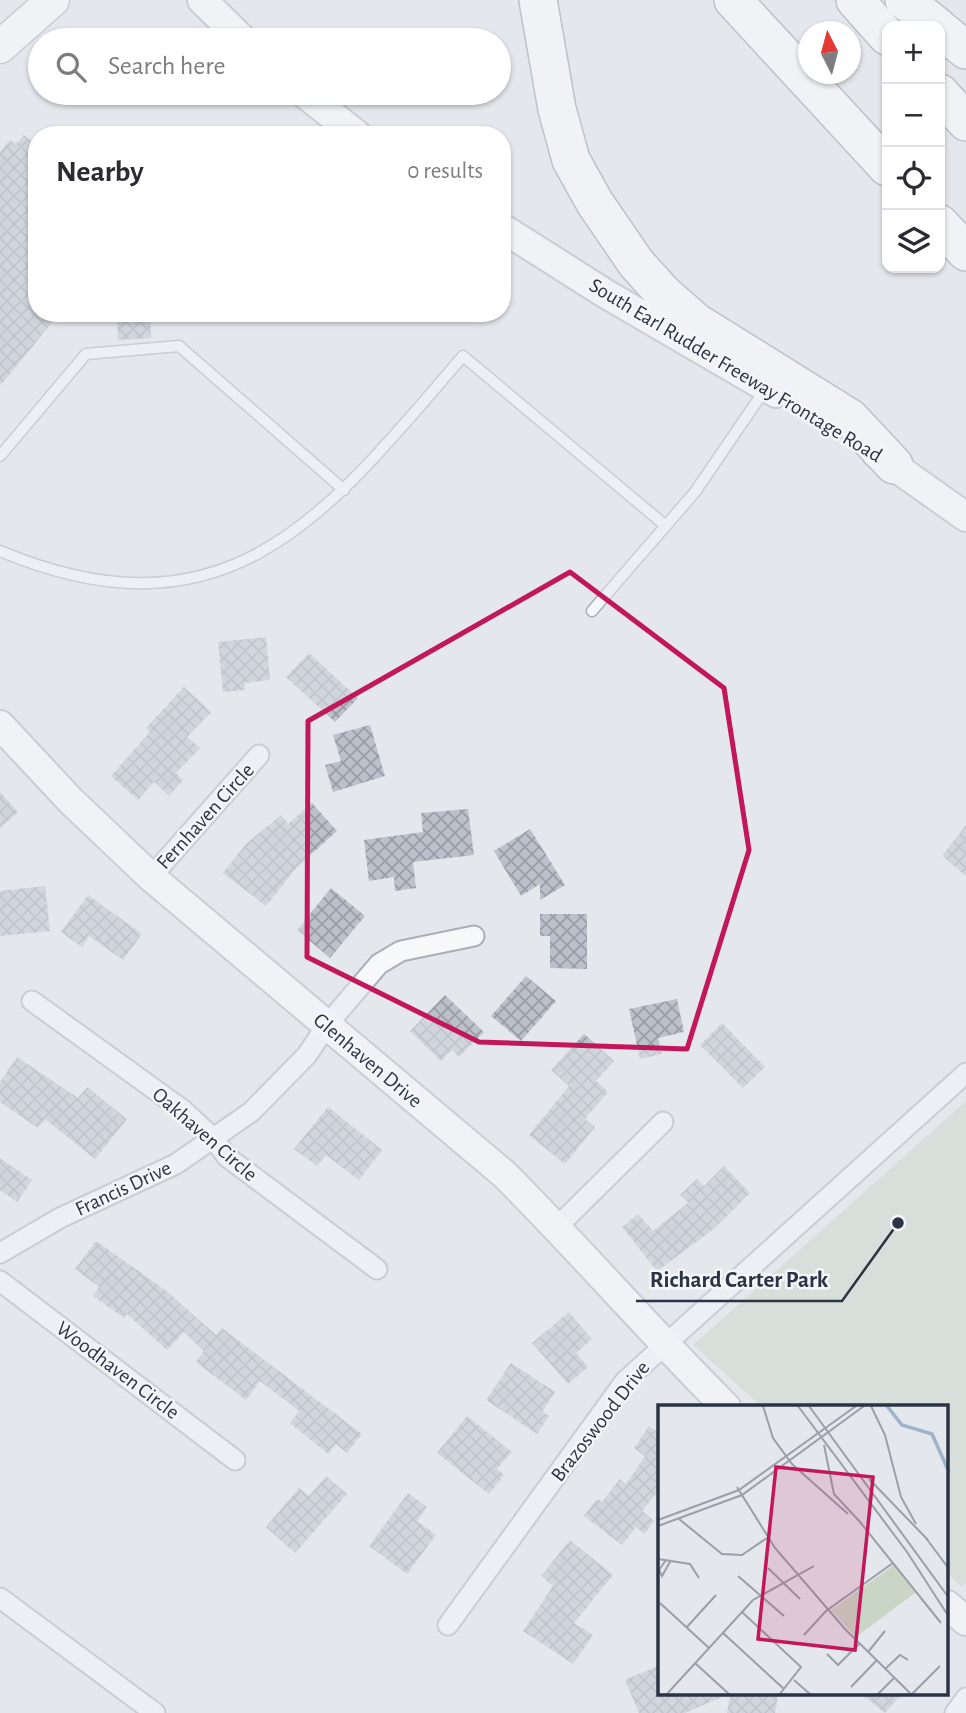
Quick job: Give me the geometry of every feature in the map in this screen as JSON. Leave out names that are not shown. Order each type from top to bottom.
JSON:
[{"type":"highway","points":[[538,0],[556,109],[570,160],[595,204],[636,263],[663,293],[696,322],[850,418],[894,465]]},
{"type":"highway","points":[[733,0],[882,162]]},
{"type":"highway","points":[[855,0],[882,30]]},
{"type":"highway","points":[[904,0],[930,21]]},
{"type":"highway","points":[[945,34],[966,50]]},
{"type":"highway","points":[[945,99],[966,122]]},
{"type":"highway","points":[[945,229],[966,252]]},
{"type":"main road","points":[[0,47],[53,0]]},
{"type":"street","points":[[202,0],[231,28]]},
{"type":"street","points":[[319,105],[346,126]]},
{"type":"street","name":"South Earl Rudder Freeway Frontage Road","points":[[511,234],[894,465],[966,517]]},
{"type":"street","name":"Glenhaven Drive","points":[[0,725],[71,801],[151,877],[504,1174],[557,1227],[663,1344],[724,1405]]},
{"type":"street","name":"Fernhaven Circle","points":[[151,877],[259,755]]},
{"type":"street","name":"Francis Drive","points":[[0,1253],[60,1218],[176,1164],[251,1112],[287,1077],[379,964],[401,951],[474,936]]},
{"type":"street","name":"Oakhaven Circle","points":[[32,1001],[183,1110],[214,1139],[227,1157],[377,1269]]},
{"type":"street","name":"Brazoswood Drive","points":[[448,1625],[625,1381],[966,1073]]},
{"type":"street","points":[[557,1227],[663,1122]]},
{"type":"street","name":"Woodhaven Circle","points":[[0,1281],[235,1460]]},
{"type":"street","points":[[0,1598],[155,1713]]},
{"type":"street","points":[[948,1606],[966,1622]]},
{"type":"street","points":[[955,1713],[966,1699]]},
{"type":"lane","points":[[0,456],[86,354],[179,346],[344,491]]},
{"type":"lane","points":[[0,551],[66,575],[96,582],[126,584],[186,580],[254,556],[282,540],[344,491],[463,356],[666,526]]},
{"type":"lane","points":[[592,611],[712,468],[766,387]]},
{"type":"highlighted area","points":[[570,572],[724,688],[749,850],[687,1049],[479,1042],[307,957],[308,721]]},
{"type":"green space","points":[[966,1101],[966,1583],[962,1587],[948,1574],[948,1405],[760,1405],[693,1345]]},
{"type":"building","points":[[24,135],[28,138],[28,322],[53,322],[0,386],[0,152],[10,140],[16,144]]},
{"type":"building","points":[[117,322],[150,322],[151,338],[118,340]]},
{"type":"building","points":[[266,637],[270,680],[245,683],[245,690],[223,692],[218,642]]},
{"type":"building","points":[[309,653],[358,698],[335,722],[286,677]]},
{"type":"building","points":[[184,687],[211,712],[187,737],[200,748],[176,773],[183,780],[169,796],[154,782],[138,800],[111,776],[150,732],[146,728]]},
{"type":"building","points":[[370,725],[385,776],[333,792],[325,765],[341,761],[333,735]]},
{"type":"building","points":[[0,792],[18,812],[0,828]]},
{"type":"building","points":[[312,803],[337,831],[297,867],[266,906],[223,873],[246,844],[281,815],[288,824]]},
{"type":"building","points":[[468,809],[474,855],[413,862],[416,888],[395,891],[394,877],[369,881],[364,840],[423,832],[421,813]]},
{"type":"building","points":[[966,825],[966,876],[942,856]]},
{"type":"building","points":[[530,829],[565,885],[540,900],[540,884],[521,896],[494,851]]},
{"type":"building","points":[[45,886],[50,931],[0,936],[0,891]]},
{"type":"building","points":[[331,888],[365,916],[330,958],[297,930]]},
{"type":"building","points":[[88,895],[142,934],[123,960],[89,936],[82,947],[61,932]]},
{"type":"building","points":[[540,914],[587,914],[587,969],[550,968],[550,936],[540,936]]},
{"type":"building","points":[[526,976],[556,1001],[521,1041],[491,1016]]},
{"type":"building","points":[[445,995],[484,1032],[459,1057],[452,1050],[441,1061],[410,1031]]},
{"type":"building","points":[[677,999],[684,1032],[658,1038],[662,1054],[640,1059],[629,1009]]},
{"type":"building","points":[[722,1023],[765,1067],[743,1088],[700,1045]]},
{"type":"building","points":[[584,1034],[614,1061],[596,1081],[608,1092],[585,1119],[595,1127],[565,1164],[529,1135],[569,1086],[551,1070]]},
{"type":"building","points":[[17,1057],[78,1098],[87,1087],[127,1119],[95,1159],[45,1119],[38,1128],[0,1102],[0,1082]]},
{"type":"building","points":[[328,1107],[382,1150],[359,1180],[326,1155],[317,1166],[294,1149]]},
{"type":"building","points":[[0,1158],[32,1180],[17,1202],[0,1190]]},
{"type":"building","points":[[724,1166],[750,1193],[714,1229],[657,1271],[622,1227],[638,1214],[653,1231],[688,1203],[680,1195],[697,1179],[704,1186]]},
{"type":"building","points":[[96,1241],[168,1292],[216,1335],[222,1328],[362,1434],[347,1453],[336,1444],[328,1454],[290,1423],[299,1411],[260,1381],[246,1400],[196,1362],[204,1351],[184,1332],[167,1350],[127,1314],[124,1318],[93,1296],[99,1287],[75,1269]]},
{"type":"building","points":[[569,1312],[592,1339],[576,1353],[588,1367],[568,1384],[532,1343]]},
{"type":"building","points":[[511,1363],[555,1392],[542,1412],[549,1416],[537,1434],[486,1400]]},
{"type":"building","points":[[467,1416],[512,1452],[497,1469],[504,1475],[489,1494],[437,1453]]},
{"type":"building","points":[[649,1426],[658,1433],[658,1491],[642,1511],[654,1521],[644,1534],[636,1527],[622,1545],[584,1516],[597,1499],[602,1502],[620,1479],[626,1484],[645,1456],[634,1448]]},
{"type":"building","points":[[326,1476],[347,1494],[295,1553],[266,1527],[299,1488],[309,1496]]},
{"type":"building","points":[[408,1493],[427,1507],[417,1521],[436,1535],[407,1574],[369,1546]]},
{"type":"building","points":[[570,1540],[613,1575],[574,1623],[593,1635],[573,1664],[523,1631],[553,1586],[541,1576]]},
{"type":"building","points":[[658,1666],[658,1696],[724,1696],[685,1713],[639,1713],[625,1680]]},
{"type":"building","points":[[730,1696],[778,1696],[775,1713],[727,1713]]},
{"type":"building","points":[[864,1696],[900,1696],[885,1713]]},
{"type":"place","name":"Richard Carter Park","points":[[898,1223]]}]
